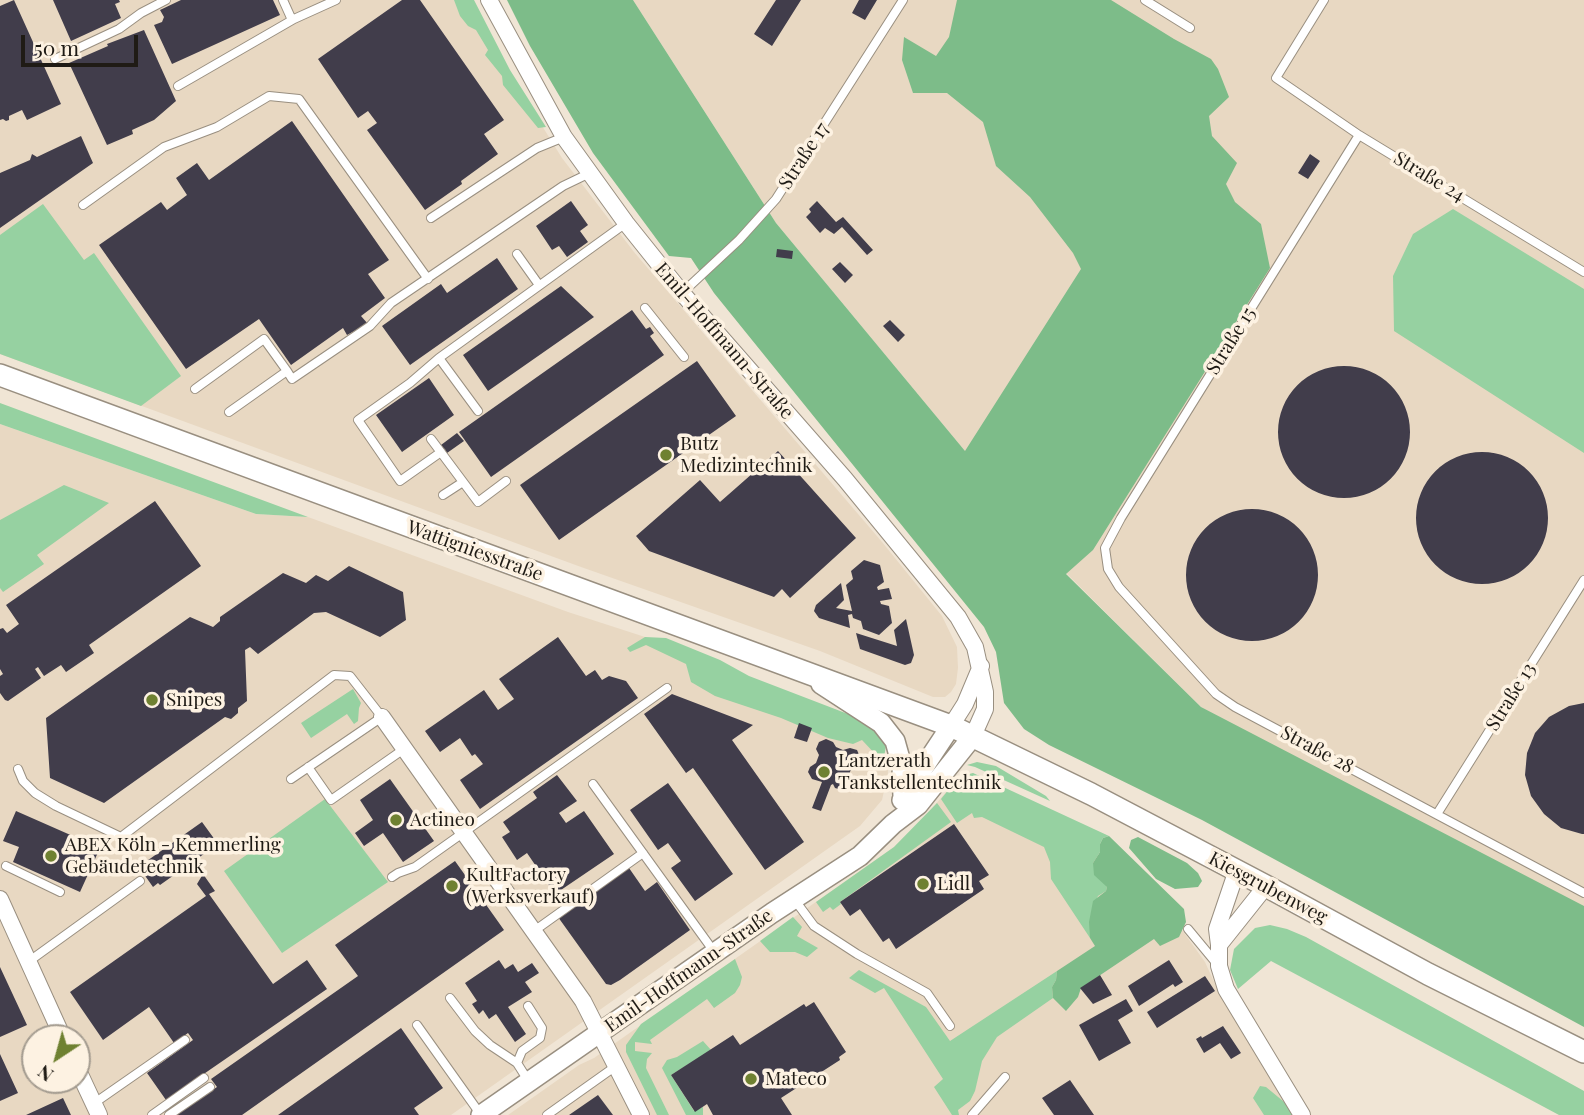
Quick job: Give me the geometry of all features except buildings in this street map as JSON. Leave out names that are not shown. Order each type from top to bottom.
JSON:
[{"type":"main road","name":"Wattigniesstraße","points":[[0,375],[951,726]]},
{"type":"main road","name":"Kiesgrubenweg","points":[[951,726],[1091,794],[1428,974],[1584,1052]]},
{"type":"street","name":"Emil-Hoffmann-Straße","points":[[481,1115],[860,856],[893,824],[918,805],[973,736],[985,709],[981,666],[975,647],[958,617],[845,479],[682,293],[626,223],[564,137],[489,0]]},
{"type":"street","name":"Emil-Hoffmann-Straße","points":[[893,824],[903,797],[965,704],[981,666]]},
{"type":"street","points":[[796,669],[881,723],[895,741],[902,766],[903,797]]},
{"type":"street","points":[[382,717],[583,1001],[640,1115]]},
{"type":"street","points":[[1237,870],[1217,929],[1219,966],[1226,989],[1302,1115]]},
{"type":"street","points":[[1219,945],[1266,886]]},
{"type":"street","points":[[0,899],[57,1024]]},
{"type":"lane","points":[[55,59],[119,29],[166,0]]},
{"type":"lane","points":[[283,0],[292,20]]},
{"type":"lane","points":[[178,86],[292,20],[336,0]]},
{"type":"lane","name":"Straße 17","points":[[682,293],[739,240],[776,199],[902,0]]},
{"type":"lane","points":[[1145,0],[1190,28]]},
{"type":"lane","name":"Straße 24","points":[[1324,0],[1276,78],[1359,135],[1584,272]]},
{"type":"lane","points":[[83,205],[164,147],[217,127],[269,96],[299,99],[428,279]]},
{"type":"lane","name":"Straße 15","points":[[1105,548],[1359,135]]},
{"type":"lane","points":[[431,218],[537,148],[564,137]]},
{"type":"lane","points":[[195,389],[264,340],[292,379],[370,326],[391,303],[563,186],[590,173]]},
{"type":"lane","points":[[441,452],[400,481],[358,420],[626,223]]},
{"type":"lane","points":[[517,254],[539,285]]},
{"type":"lane","points":[[645,309],[684,356]]},
{"type":"lane","points":[[439,358],[478,411]]},
{"type":"lane","points":[[229,412],[287,371]]},
{"type":"lane","points":[[431,439],[478,502],[506,481]]},
{"type":"lane","points":[[443,495],[463,482]]},
{"type":"lane","name":"Straße 28","points":[[1105,548],[1108,569],[1119,587],[1216,694],[1235,707],[1584,894]]},
{"type":"lane","name":"Straße 13","points":[[1437,814],[1584,580]]},
{"type":"lane","points":[[18,769],[23,781],[35,793],[121,837],[334,675],[350,676],[382,717],[291,779]]},
{"type":"lane","points":[[392,877],[415,867],[667,688]]},
{"type":"lane","points":[[308,767],[331,800],[405,748]]},
{"type":"lane","points":[[593,784],[715,953]]},
{"type":"lane","points":[[534,932],[643,853]]},
{"type":"lane","points":[[6,866],[60,892]]},
{"type":"lane","points":[[28,961],[140,881]]},
{"type":"lane","points":[[794,899],[814,926],[866,960],[927,993],[950,1026]]},
{"type":"lane","points":[[1188,929],[1219,966]]},
{"type":"lane","points":[[450,998],[475,1031],[517,1063],[529,1082]]},
{"type":"lane","points":[[517,1063],[522,1051],[540,1038],[542,1028],[528,1006]]},
{"type":"lane","points":[[417,1025],[481,1115]]},
{"type":"lane","points":[[96,1109],[185,1040]]},
{"type":"lane","points":[[547,1115],[616,1066]]},
{"type":"lane","points":[[972,1115],[1005,1077]]},
{"type":"lane","points":[[152,1115],[204,1078]]},
{"type":"lane","points":[[169,1115],[210,1087]]},
{"type":"shaded area","points":[[0,0],[471,0],[511,76],[562,158],[634,252],[942,616],[957,647],[956,684],[951,692],[945,697],[933,697],[820,651],[581,567],[0,354]]},
{"type":"shaded area","points":[[633,0],[1584,0],[1584,939],[1201,707],[1066,573],[776,223]]},
{"type":"shaded area","points":[[0,424],[256,514],[308,517],[568,612],[645,637],[880,743],[887,757],[888,773],[882,800],[860,826],[451,1115],[0,1115]]},
{"type":"shaded area","points":[[973,773],[1080,840],[1165,911],[1205,962],[1220,995],[1294,1115],[508,1115],[579,1065],[594,1058],[894,847],[922,820],[959,777]]},
{"type":"green space","points":[[454,0],[474,0],[510,70],[546,127],[538,128],[503,85],[502,76],[485,55],[488,50],[476,30],[468,26],[460,16]]},
{"type":"green space","points":[[507,0],[633,0],[776,223],[965,451],[1081,269],[1073,253],[1030,197],[996,166],[983,122],[947,93],[913,93],[902,60],[904,37],[936,56],[949,37],[957,0],[1111,0],[1211,59],[1229,97],[1209,116],[1212,136],[1237,163],[1226,184],[1235,202],[1261,224],[1270,268],[1093,550],[1066,574],[1201,707],[1584,906],[1584,1027],[1202,820],[1049,745],[1024,729],[1004,703],[996,652],[984,627],[714,293],[691,258],[669,256],[593,153],[530,46]]},
{"type":"green space","points":[[43,204],[84,260],[94,253],[181,376],[141,406],[0,354],[0,235]]},
{"type":"green space","points":[[1453,209],[1584,289],[1584,453],[1394,331],[1393,276],[1413,234]]},
{"type":"green space","points":[[0,403],[308,517],[256,514],[0,424]]},
{"type":"green space","points":[[64,485],[109,503],[37,555],[44,564],[3,592],[0,588],[0,520]]},
{"type":"green space","points":[[645,637],[666,638],[720,660],[749,676],[861,719],[879,734],[886,746],[884,757],[877,756],[862,740],[853,744],[828,738],[781,718],[715,696],[691,682],[686,664],[646,645],[630,652],[627,648]]},
{"type":"green space","points":[[353,689],[361,703],[358,721],[354,724],[347,714],[311,738],[301,723]]},
{"type":"green space","points":[[977,762],[996,766],[1050,801],[967,765]]},
{"type":"green space","points":[[973,773],[1109,836],[1103,838],[1100,852],[1093,863],[1107,887],[1106,891],[1098,896],[1091,913],[1090,938],[1051,879],[1050,862],[1044,847],[982,817],[974,818],[972,813],[957,823],[941,799],[959,777]]},
{"type":"green space","points":[[325,799],[388,882],[282,953],[224,871]]},
{"type":"green space","points":[[937,803],[951,822],[840,902],[833,910],[830,907],[823,912],[816,902],[894,847]]},
{"type":"green space","points":[[1109,836],[1184,909],[1186,922],[1179,937],[1160,946],[1154,939],[1081,988],[1078,997],[1066,1011],[1053,998],[1052,987],[1057,971],[1095,946],[1090,938],[1089,922],[1093,901],[1106,891],[1107,887],[1094,875],[1093,863],[1100,852],[1103,838]]},
{"type":"green space","points":[[1138,837],[1187,863],[1202,881],[1198,887],[1175,889],[1156,879],[1129,848],[1131,840]]},
{"type":"green space","points":[[793,917],[802,927],[797,936],[818,948],[807,957],[795,952],[770,952],[760,941]]},
{"type":"green space","points":[[1270,925],[1306,937],[1584,1091],[1584,1115],[1559,1115],[1271,961],[1238,989],[1230,970],[1234,949],[1255,928]]},
{"type":"green space","points":[[735,959],[742,977],[735,993],[714,1008],[707,999],[650,1040],[652,1044],[635,1042],[635,1051],[652,1053],[647,1059],[646,1068],[669,1115],[657,1115],[626,1052],[626,1045],[641,1024]]},
{"type":"green space","points":[[859,970],[926,1007],[950,1041],[1057,971],[1052,987],[1053,998],[997,1037],[982,1061],[970,1101],[958,1110],[959,1115],[952,1115],[934,1087],[943,1079],[884,988],[875,993],[849,978]]},
{"type":"green space","points":[[703,1041],[711,1050],[671,1075],[694,1111],[703,1107],[703,1115],[686,1115],[662,1068],[667,1060]]},
{"type":"green space","points":[[1260,1086],[1266,1087],[1289,1106],[1294,1115],[1264,1115],[1253,1098]]},
{"type":"place","name":"Butz Medizintechnik","points":[[666,455]]},
{"type":"place","name":"Snipes","points":[[152,700]]},
{"type":"place","name":"Lantzerath Tankstellentechnik","points":[[824,772]]},
{"type":"place","name":"Actineo","points":[[396,820]]},
{"type":"place","name":"ABEX Köln - Kemmerling Gebäudetechnik","points":[[51,856]]},
{"type":"place","name":"Lidl","points":[[923,884]]},
{"type":"place","name":"KultFactory (Werksverkauf)","points":[[452,886]]},
{"type":"place","name":"Mateco","points":[[751,1079]]}]
